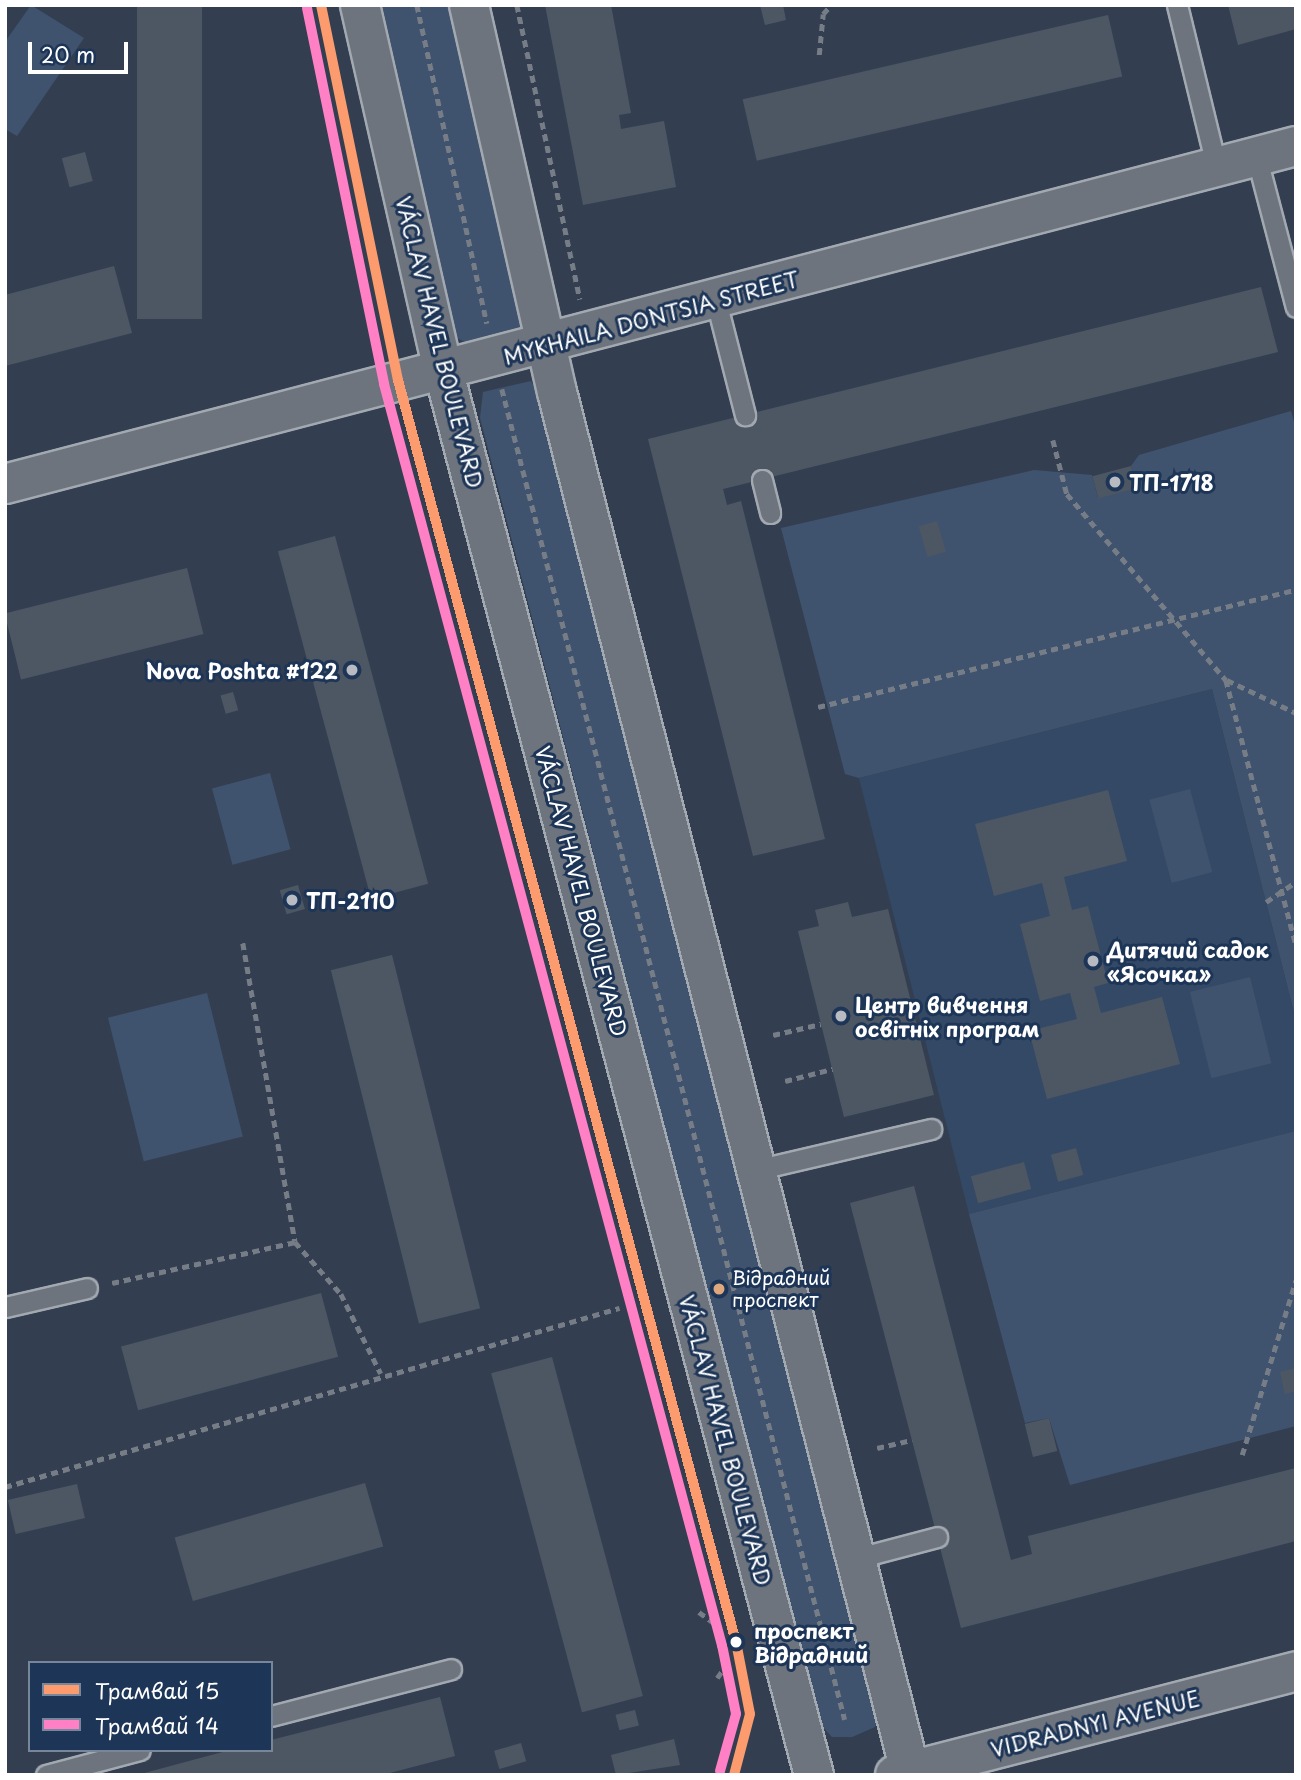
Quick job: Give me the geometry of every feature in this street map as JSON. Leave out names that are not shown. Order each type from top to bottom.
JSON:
[{"type":"main road","name":"VÁCLAV HAVEL BOULEVARD","points":[[360,5],[443,369],[814,1775]]},
{"type":"main road","points":[[469,5],[547,347],[854,1559],[905,1773]]},
{"type":"main road","name":"MYKHAILA DONTSIA STREET","points":[[5,484],[443,369],[547,347],[1216,165],[1296,146]]},
{"type":"main road","name":"VIDRADNYI AVENUE","points":[[905,1773],[1296,1671]]},
{"type":"lane","points":[[1177,5],[1216,165]]},
{"type":"lane","points":[[1256,155],[1296,307]]},
{"type":"lane","points":[[716,301],[745,415]]},
{"type":"lane","points":[[762,480],[770,513]]},
{"type":"lane","points":[[755,1170],[931,1129]]},
{"type":"lane","points":[[5,1307],[87,1288]]},
{"type":"lane","points":[[854,1559],[937,1537]]},
{"type":"lane","points":[[273,1715],[451,1669]]},
{"type":"lane","points":[[46,1775],[132,1752]]},
{"type":"path","points":[[417,5],[494,358],[845,1720]]},
{"type":"path","points":[[517,5],[582,309]]},
{"type":"path","points":[[819,55],[823,14],[831,5]]},
{"type":"path","points":[[1053,440],[1068,495],[1226,680],[1296,713]]},
{"type":"path","points":[[818,707],[1296,590]]},
{"type":"path","points":[[1226,680],[1296,945]]},
{"type":"path","points":[[1266,902],[1296,881]]},
{"type":"path","points":[[243,943],[295,1242],[341,1294],[381,1374]]},
{"type":"path","points":[[773,1035],[821,1024]]},
{"type":"path","points":[[785,1081],[832,1069]]},
{"type":"path","points":[[87,1288],[295,1242]]},
{"type":"path","points":[[1242,1455],[1296,1280]]},
{"type":"path","points":[[5,1487],[381,1374],[619,1308]]},
{"type":"path","points":[[877,1448],[912,1440]]},
{"type":"path","points":[[699,1612],[718,1625]]},
{"type":"path","points":[[717,1678],[728,1663]]},
{"type":"shaded area","points":[[31,5],[84,38],[17,136],[5,129],[5,42]]},
{"type":"shaded area","points":[[382,5],[453,5],[524,327],[517,337],[470,345],[457,338]]},
{"type":"shaded area","points":[[531,381],[544,405],[882,1710],[875,1727],[852,1737],[832,1737],[820,1724],[480,418],[483,392]]},
{"type":"shaded area","points":[[1291,411],[1296,429],[1296,1020],[1212,689],[859,778],[845,774],[781,528],[1034,470],[1092,475],[1098,498],[1137,488],[1131,466],[1139,455]]},
{"type":"shaded area","name":"Дитячий садок «Ясочка»","points":[[1212,689],[1296,1020],[1296,1131],[969,1214],[859,778]]},
{"type":"shaded area","points":[[270,773],[290,849],[232,865],[212,789]]},
{"type":"shaded area","points":[[1190,789],[1212,872],[1172,883],[1149,800]]},
{"type":"shaded area","points":[[1250,977],[1272,1063],[1211,1078],[1190,992]]},
{"type":"shaded area","points":[[207,993],[243,1137],[144,1161],[108,1018]]},
{"type":"shaded area","points":[[1296,1131],[1296,1426],[1070,1485],[1049,1418],[1025,1423],[969,1214]]},
{"type":"building","points":[[137,5],[202,5],[202,319],[137,319]]},
{"type":"building","points":[[545,5],[611,5],[631,113],[619,115],[621,129],[664,121],[676,187],[583,205]]},
{"type":"building","points":[[760,5],[783,5],[786,20],[765,25]]},
{"type":"building","points":[[1228,5],[1296,5],[1296,29],[1238,45]]},
{"type":"building","points":[[1108,15],[1122,76],[757,161],[743,99]]},
{"type":"building","points":[[85,152],[93,181],[70,187],[62,158]]},
{"type":"building","points":[[114,266],[132,333],[5,366],[5,295]]},
{"type":"building","points":[[1261,287],[1278,352],[723,489],[727,505],[741,501],[825,839],[753,856],[648,439]]},
{"type":"building","name":"ТП-1718","points":[[1131,466],[1137,488],[1098,499],[1092,476]]},
{"type":"building","points":[[937,521],[946,552],[928,557],[919,526]]},
{"type":"building","points":[[335,536],[428,884],[371,899],[278,551]]},
{"type":"building","points":[[187,568],[203,634],[21,679],[5,613]]},
{"type":"building","points":[[233,692],[238,710],[226,714],[221,696]]},
{"type":"building","points":[[1108,790],[1127,861],[1064,877],[1072,910],[1088,906],[1108,983],[1094,987],[1101,1013],[1162,997],[1180,1064],[1047,1099],[1029,1031],[1077,1019],[1070,993],[1040,1001],[1020,924],[1050,916],[1042,883],[994,896],[975,824]]},
{"type":"building","name":"ТП-2110","points":[[298,885],[305,909],[287,914],[280,890]]},
{"type":"building","points":[[848,902],[852,917],[888,909],[934,1095],[844,1117],[798,931],[819,926],[815,910]]},
{"type":"building","points":[[392,955],[480,1308],[419,1323],[331,970]]},
{"type":"building","points":[[1076,1148],[1083,1175],[1058,1182],[1051,1155]]},
{"type":"building","points":[[1024,1162],[1031,1189],[978,1203],[971,1176]]},
{"type":"building","points":[[914,1186],[1011,1560],[1032,1554],[1028,1536],[1296,1468],[1296,1541],[961,1628],[850,1203]]},
{"type":"building","points":[[321,1293],[338,1357],[138,1410],[121,1347]]},
{"type":"building","points":[[552,1357],[643,1696],[582,1712],[491,1373]]},
{"type":"building","points":[[1296,1368],[1296,1391],[1285,1394],[1280,1372]]},
{"type":"building","points":[[1049,1418],[1057,1451],[1033,1457],[1025,1424]]},
{"type":"building","points":[[365,1483],[383,1546],[193,1601],[175,1538]]},
{"type":"building","points":[[77,1484],[85,1518],[16,1534],[8,1500]]},
{"type":"building","points":[[440,1697],[455,1756],[382,1775],[137,1775],[223,1752],[273,1752],[273,1739]]},
{"type":"building","points":[[635,1710],[639,1726],[619,1730],[616,1715]]},
{"type":"building","points":[[674,1739],[680,1765],[616,1775],[611,1755]]},
{"type":"building","points":[[521,1743],[526,1761],[499,1769],[494,1751]]},
{"type":"tram line","name":"15","points":[[321,5],[398,380],[736,1642],[750,1714],[734,1775]]},
{"type":"tram line","name":"14","points":[[307,8],[384,384],[722,1645],[736,1714],[720,1771]]},
{"type":"place","name":"ТП-1718","points":[[1115,482]]},
{"type":"place","name":"Nova Poshta #122","points":[[352,670]]},
{"type":"place","name":"ТП-2110","points":[[292,900]]},
{"type":"place","name":"Дитячий садок «Ясочка»","points":[[1093,961]]},
{"type":"place","name":"Центр вивчення освітніх програм","points":[[841,1016]]},
{"type":"place","name":"Відрадний проспект","points":[[719,1289]]},
{"type":"place","name":"проспект Відрадний","points":[[736,1642]]}]
